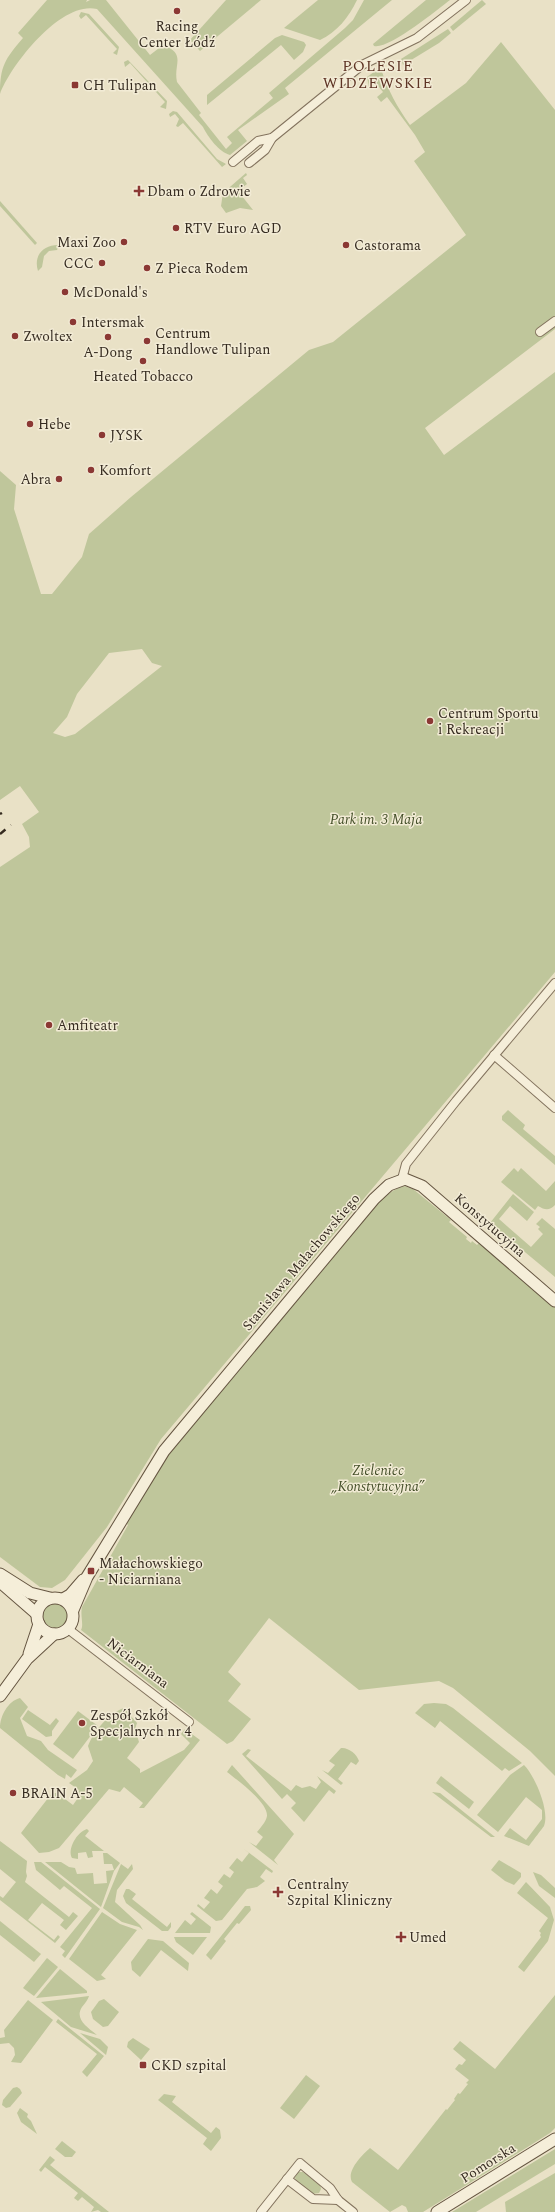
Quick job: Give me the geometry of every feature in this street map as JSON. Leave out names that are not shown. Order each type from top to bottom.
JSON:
[{"type":"street","points":[[248,163],[265,150],[272,138],[362,66],[417,38],[466,0]]},
{"type":"street","points":[[233,162],[258,141],[272,138]]},
{"type":"street","points":[[540,332],[555,321]]},
{"type":"street","points":[[402,1179],[406,1164],[555,982]]},
{"type":"street","points":[[494,1055],[555,1108]]},
{"type":"street","name":"Konstytucyjna","points":[[402,1179],[413,1181],[422,1186],[555,1301]]},
{"type":"street","name":"Stanisława Małachowskiego","points":[[72,1610],[87,1577],[164,1450],[374,1199],[389,1185],[402,1179]]},
{"type":"street","points":[[0,1574],[30,1593],[50,1598],[63,1599],[72,1610],[73,1619],[68,1629],[54,1634],[27,1658],[0,1696]]},
{"type":"street","name":"Stanisława Małachowskiego","points":[[63,1599],[70,1595],[87,1577]]},
{"type":"street","points":[[0,1582],[38,1619],[46,1631],[54,1634]]},
{"type":"street","points":[[27,1658],[42,1603],[50,1598]]},
{"type":"street","name":"Niciarniana","points":[[68,1629],[189,1722]]},
{"type":"street","name":"Pomorska","points":[[437,2212],[555,2139]]},
{"type":"street","points":[[261,2212],[300,2163],[330,2188],[338,2200],[354,2212]]},
{"type":"street","points":[[288,2179],[313,2199],[338,2200]]},
{"type":"green space","points":[[47,0],[87,0],[86,2],[90,0],[106,0],[150,55],[163,45],[175,52],[178,60],[176,76],[177,82],[201,113],[199,115],[226,149],[232,143],[227,137],[273,98],[269,93],[353,20],[364,0],[392,0],[285,88],[289,94],[238,130],[247,141],[230,155],[222,151],[214,144],[203,127],[97,9],[83,9],[68,15],[53,25],[26,52],[14,68],[0,94],[1,76],[5,63],[23,38],[18,33]]},
{"type":"green space","points":[[226,0],[261,0],[200,51],[190,40]]},
{"type":"green space","points":[[318,0],[357,0],[342,23],[332,33],[320,40],[284,28]]},
{"type":"green space","points":[[426,0],[450,0],[401,36],[381,46],[374,46],[373,44]]},
{"type":"green space","points":[[482,0],[486,4],[453,31],[450,27]]},
{"type":"green space","points":[[81,12],[89,14],[119,47],[117,55],[113,53],[117,49],[86,15],[81,19],[79,16]]},
{"type":"green space","points":[[448,29],[451,33],[439,43],[403,65],[401,59]]},
{"type":"green space","points":[[282,35],[304,42],[306,45],[303,52],[294,60],[281,45],[207,105],[207,95],[275,38]]},
{"type":"green space","name":"Park im. 3 Maja","points":[[501,42],[555,110],[555,329],[425,428],[444,455],[555,372],[555,972],[161,1439],[107,1527],[65,1580],[52,1588],[40,1587],[0,1557],[0,867],[30,847],[29,837],[22,824],[39,812],[20,786],[0,800],[0,471],[16,485],[14,509],[41,594],[52,594],[82,557],[89,534],[131,497],[309,350],[333,342],[466,235],[414,161],[425,152],[415,135],[387,97],[381,102],[377,97],[383,92],[375,82],[369,87],[367,77],[378,69],[381,69],[393,98],[410,125],[466,83]],"holes":[[[142,649],[152,663],[162,666],[75,734],[65,737],[53,733],[67,717],[77,694],[109,653]]]},
{"type":"green space","points":[[128,60],[167,101],[166,109],[160,107],[165,102],[130,63],[125,67],[124,62]]},
{"type":"green space","points":[[173,111],[177,112],[217,159],[226,164],[222,167],[183,123],[178,127],[176,126],[179,119],[175,114],[170,117],[169,114]]},
{"type":"green space","points":[[246,173],[247,175],[243,178],[247,184],[238,191],[253,210],[240,208],[226,213],[221,206],[223,193]]},
{"type":"green space","points":[[0,201],[37,243],[35,245],[0,206]]},
{"type":"green space","points":[[60,245],[57,250],[49,251],[44,256],[42,267],[38,271],[37,260],[41,252],[49,246]]},
{"type":"green space","points":[[508,1110],[525,1125],[523,1129],[555,1156],[555,1165],[502,1120],[502,1116]]},
{"type":"green space","points":[[514,1168],[518,1172],[521,1168],[546,1191],[555,1181],[555,1205],[547,1209],[538,1206],[535,1210],[501,1182]]},
{"type":"green space","name":"Zieleniec „Konstytucyjna”","points":[[404,1186],[413,1189],[451,1220],[449,1222],[467,1237],[466,1239],[477,1245],[479,1243],[555,1307],[555,1776],[530,1751],[453,1688],[439,1681],[359,1690],[269,1618],[228,1672],[241,1684],[228,1701],[251,1719],[233,1741],[227,1744],[81,1630],[82,1607],[128,1525],[125,1522],[162,1460],[354,1229],[383,1198],[396,1189]]},
{"type":"green space","points":[[513,1194],[534,1212],[527,1221],[510,1206],[499,1219],[531,1247],[543,1234],[538,1229],[540,1227],[536,1224],[542,1218],[555,1229],[555,1277],[490,1223]]},
{"type":"green space","points":[[56,1602],[65,1606],[69,1615],[65,1624],[56,1628],[47,1624],[43,1615],[47,1606]]},
{"type":"green space","points":[[20,1698],[28,1707],[20,1718],[27,1736],[41,1741],[48,1750],[77,1770],[71,1778],[66,1774],[65,1779],[58,1775],[0,1728],[1,1719],[8,1706]]},
{"type":"green space","points":[[424,1704],[446,1704],[453,1708],[522,1763],[509,1771],[505,1768],[502,1771],[440,1721],[435,1728],[415,1713]]},
{"type":"green space","points":[[124,1708],[137,1723],[135,1729],[139,1742],[127,1758],[140,1769],[140,1773],[184,1750],[190,1743],[181,1734],[185,1729],[200,1740],[144,1808],[139,1808],[143,1803],[124,1787],[120,1792],[109,1789],[59,1848],[49,1852],[39,1853],[21,1833],[52,1793],[57,1793],[73,1805],[80,1795],[78,1794],[79,1790],[69,1783],[87,1770],[93,1761],[88,1746],[91,1740],[108,1718],[118,1710]]},
{"type":"green space","points":[[28,1710],[50,1725],[56,1718],[59,1721],[52,1731],[52,1736],[46,1737],[22,1719]]},
{"type":"green space","points":[[78,1711],[98,1726],[73,1759],[53,1744]]},
{"type":"green space","points":[[341,1748],[352,1752],[359,1761],[356,1765],[351,1762],[338,1779],[343,1783],[341,1785],[322,1770],[328,1773],[335,1765],[329,1761]]},
{"type":"green space","points":[[248,1749],[251,1750],[246,1756],[291,1791],[296,1785],[302,1788],[310,1786],[316,1789],[321,1782],[317,1776],[336,1791],[334,1794],[329,1790],[304,1822],[291,1808],[296,1803],[287,1794],[282,1799],[242,1754]]},
{"type":"green space","points":[[232,1765],[294,1834],[274,1860],[278,1865],[249,1842],[256,1846],[263,1837],[257,1832],[263,1825],[267,1816],[266,1810],[263,1804],[251,1792],[227,1772]]},
{"type":"green space","points":[[524,1765],[537,1785],[545,1812],[544,1826],[529,1846],[504,1836],[510,1828],[526,1840],[542,1819],[542,1810],[526,1797],[498,1832],[477,1815],[510,1775]]},
{"type":"green space","points":[[441,1776],[474,1802],[469,1809],[436,1783]]},
{"type":"green space","points":[[432,1792],[440,1793],[495,1837],[491,1837]]},
{"type":"green space","points":[[87,1829],[89,1831],[85,1836],[104,1851],[92,1851],[93,1857],[88,1858],[86,1852],[78,1853],[78,1859],[72,1858],[71,1850],[74,1841],[83,1831]]},
{"type":"green space","points":[[0,1841],[27,1861],[27,1876],[25,1882],[69,1917],[73,1912],[78,1916],[66,1930],[60,1925],[64,1920],[42,1903],[28,1920],[54,1940],[58,1935],[60,1937],[55,1943],[0,1900],[0,1896],[3,1898],[16,1882],[0,1869]]},
{"type":"green space","points":[[244,1849],[273,1871],[272,1873],[266,1869],[260,1877],[265,1881],[257,1887],[247,1889],[222,1920],[216,1921],[197,1906],[198,1904],[204,1909],[210,1902],[204,1898],[211,1889],[217,1894],[223,1886],[218,1882],[224,1874],[230,1878],[234,1872],[229,1868],[237,1858],[242,1862],[249,1853]]},
{"type":"green space","points":[[103,1853],[107,1853],[120,1863],[114,1871],[101,1907],[45,1862],[61,1862],[69,1867],[75,1868],[77,1874],[93,1873],[94,1884],[107,1883],[106,1871],[114,1870],[112,1864],[104,1864]]},
{"type":"green space","points":[[499,1860],[521,1873],[521,1877],[514,1885],[505,1881],[491,1870]]},
{"type":"green space","points":[[34,1862],[41,1862],[100,1909],[65,1958],[62,1955],[65,1951],[60,1947],[92,1908],[64,1886],[60,1890],[36,1870]]},
{"type":"green space","points":[[121,1864],[128,1869],[132,1864],[133,1869],[117,1890],[115,1902],[140,1925],[143,1930],[139,1927],[122,1922],[103,1908]]},
{"type":"green space","points":[[533,1872],[541,1875],[555,1888],[555,1898],[539,1886]]},
{"type":"green space","points":[[526,1882],[550,1907],[554,1920],[548,1941],[524,1972],[518,1967],[541,1937],[541,1933],[539,1931],[548,1918],[517,1893]]},
{"type":"green space","points":[[126,1889],[129,1889],[136,1894],[132,1899],[167,1927],[171,1922],[171,1927],[168,1931],[162,1931],[126,1903],[123,1896]]},
{"type":"green space","points":[[245,1906],[250,1906],[251,1910],[239,1924],[237,1923],[224,1939],[226,1941],[211,1960],[206,1955]]},
{"type":"green space","points":[[102,1912],[120,1924],[137,1930],[101,1975],[106,1979],[97,1981],[69,1959]]},
{"type":"green space","points":[[192,1912],[211,1927],[210,1933],[175,1933],[185,1920],[191,1925],[196,1919],[190,1914]]},
{"type":"green space","points":[[0,1921],[41,1954],[34,1962],[0,1935]]},
{"type":"green space","points":[[174,1937],[207,1937],[193,1955],[176,1942]]},
{"type":"green space","points":[[148,1939],[163,1941],[189,1963],[188,1971],[161,1950],[140,1977],[132,1970],[131,1962]]},
{"type":"green space","points":[[47,1958],[58,1967],[34,1996],[23,1988]]},
{"type":"green space","points":[[60,1969],[87,1991],[87,1993],[36,1998]]},
{"type":"green space","points":[[555,1995],[555,2128],[550,2133],[423,2212],[408,2212],[406,2207],[402,2205],[390,2212],[352,2182],[351,2173],[353,2168],[359,2159],[370,2148],[398,2170],[446,2109],[447,2110],[455,2100],[454,2099],[458,2093],[460,2094],[468,2084],[466,2083],[469,2080],[455,2069],[459,2064],[462,2065],[466,2060],[453,2049],[460,2041],[495,2069]]},
{"type":"green space","points":[[89,1996],[80,2011],[80,2015],[83,2023],[97,2035],[71,2027],[41,2002]]},
{"type":"green space","points":[[104,1999],[119,2012],[108,2026],[103,2027],[93,2019],[91,2012],[99,2001]]},
{"type":"green space","points":[[28,2000],[53,2020],[21,2063],[11,2062],[15,2055],[14,2048],[9,2043],[0,2044],[0,2038],[5,2037],[4,2030]]},
{"type":"green space","points":[[58,2019],[104,2056],[87,2077],[82,2072],[97,2054],[56,2022]]},
{"type":"green space","points":[[80,2033],[100,2039],[108,2047],[106,2055]]},
{"type":"green space","points":[[133,2038],[150,2049],[141,2060],[127,2047],[128,2042]]},
{"type":"green space","points":[[306,2075],[320,2086],[294,2119],[280,2108]]},
{"type":"green space","points":[[17,2087],[22,2093],[10,2107],[6,2108],[2,2105],[3,2100],[13,2088]]},
{"type":"green space","points":[[164,2094],[176,2096],[172,2102],[211,2133],[216,2127],[220,2130],[221,2138],[211,2151],[203,2144],[207,2138],[158,2100]]},
{"type":"green space","points":[[20,2108],[28,2114],[27,2117],[31,2121],[37,2134],[21,2122],[17,2113]]},
{"type":"green space","points":[[62,2141],[76,2152],[72,2157],[65,2157],[55,2149]]},
{"type":"green space","points":[[555,2149],[555,2164],[476,2212],[452,2212]]},
{"type":"green space","points":[[50,2156],[55,2160],[50,2165],[109,2212],[101,2212],[98,2210],[91,2212],[94,2207],[82,2197],[78,2201],[74,2198],[78,2193],[45,2167],[41,2172],[39,2170]]},
{"type":"green space","points":[[298,2172],[303,2172],[320,2184],[321,2189],[319,2193],[312,2194],[296,2182],[295,2177]]},
{"type":"green space","points":[[555,2173],[555,2212],[506,2212],[505,2202]]},
{"type":"railway","points":[[0,834],[11,825]]},
{"type":"place","name":"Racing Center Łódź","points":[[177,11]]},
{"type":"place","name":"CH Tulipan","points":[[75,85]]},
{"type":"place","name":"Dbam o Zdrowie","points":[[139,191]]},
{"type":"place","name":"RTV Euro AGD","points":[[176,228]]},
{"type":"place","name":"Maxi Zoo","points":[[124,242]]},
{"type":"place","name":"Castorama","points":[[346,245]]},
{"type":"place","name":"CCC","points":[[102,263]]},
{"type":"place","name":"Z Pieca Rodem","points":[[147,268]]},
{"type":"place","name":"McDonald's","points":[[65,292]]},
{"type":"place","name":"Intersmak","points":[[73,322]]},
{"type":"place","name":"Zwoltex","points":[[15,336]]},
{"type":"place","name":"A-Dong","points":[[108,337]]},
{"type":"place","name":"Centrum Handlowe Tulipan","points":[[147,341]]},
{"type":"place","name":"Heated Tobacco","points":[[143,361]]},
{"type":"place","name":"Hebe","points":[[30,424]]},
{"type":"place","name":"JYSK","points":[[102,435]]},
{"type":"place","name":"Komfort","points":[[91,470]]},
{"type":"place","name":"Abra","points":[[59,479]]},
{"type":"place","name":"Centrum Sportu i Rekreacji","points":[[430,721]]},
{"type":"place","name":"Amfiteatr","points":[[49,1025]]},
{"type":"place","name":"Małachowskiego - Niciarniana","points":[[91,1571]]},
{"type":"place","name":"Zespół Szkół Specjalnych nr 4","points":[[82,1723]]},
{"type":"place","name":"BRAIN A-5","points":[[13,1793]]},
{"type":"place","name":"Centralny Szpital Kliniczny","points":[[278,1892]]},
{"type":"place","name":"Umed","points":[[401,1937]]},
{"type":"place","name":"CKD szpital","points":[[143,2065]]},
{"type":"district","name":"POLESIE WIDZEWSKIE","points":[[378,74]]}]
